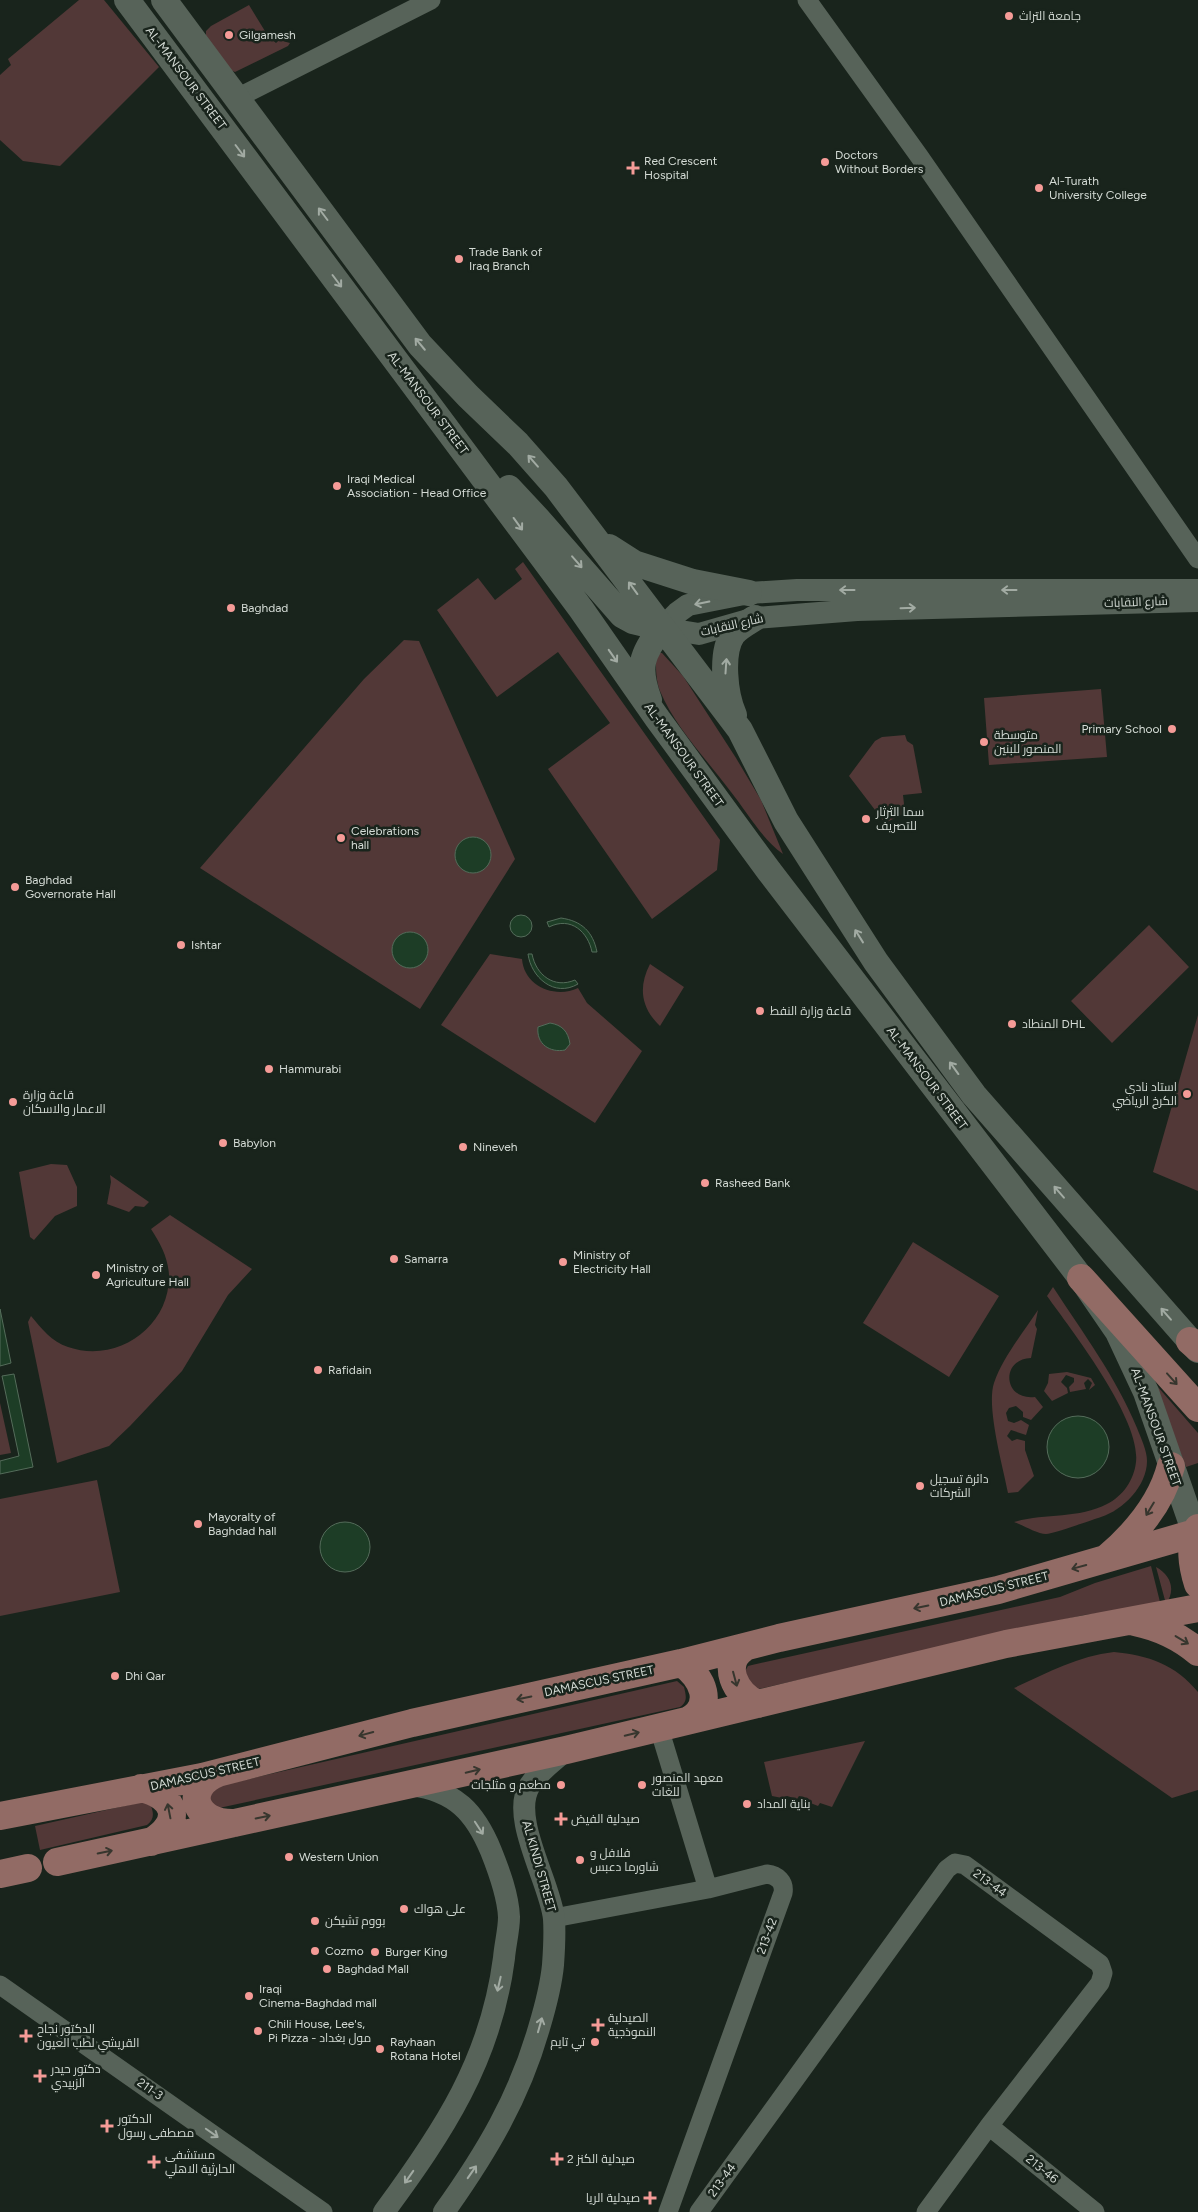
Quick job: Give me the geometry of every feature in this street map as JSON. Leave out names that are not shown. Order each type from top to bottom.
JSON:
[{"type":"main road","name":"AL-MANSOUR STREET","points":[[127,0],[581,609],[657,718],[769,871],[1080,1278],[1118,1332],[1146,1392],[1171,1466],[1197,1530]]},
{"type":"main road","points":[[164,0],[420,345],[468,396],[518,444],[556,487],[740,730]]},
{"type":"main road","points":[[435,412],[537,518],[622,615],[633,621],[662,628]]},
{"type":"main road","points":[[595,538],[634,563],[693,582],[752,606],[730,640],[726,662],[727,691],[731,709],[740,730],[786,820],[876,962],[974,1095],[1195,1346]]},
{"type":"main road","points":[[657,718],[645,689],[642,668],[646,651],[662,628]]},
{"type":"main road","points":[[1080,1278],[1198,1408]]},
{"type":"main road","points":[[1105,1560],[1136,1529],[1149,1511],[1169,1474],[1171,1466]]},
{"type":"main road","points":[[1196,1574],[1192,1550],[1197,1530]]},
{"type":"main road","name":"DAMASCUS STREET","points":[[0,1816],[218,1773],[412,1722],[682,1663],[779,1638],[998,1590],[1159,1544],[1197,1530]]},
{"type":"main road","points":[[1159,1544],[1196,1574]]},
{"type":"main road","points":[[57,1862],[566,1750],[1006,1644],[1198,1608]]},
{"type":"main road","points":[[1131,1621],[1171,1633],[1198,1652]]},
{"type":"main road","points":[[744,1648],[738,1652],[733,1662],[732,1673],[740,1693],[758,1704]]},
{"type":"main road","points":[[682,1663],[698,1677],[703,1688],[704,1699],[696,1716],[687,1721]]},
{"type":"main road","points":[[218,1773],[209,1778],[200,1788],[197,1797],[198,1806],[202,1814],[211,1820],[236,1823]]},
{"type":"main road","points":[[141,1788],[165,1798],[170,1808],[171,1818],[167,1829],[151,1842]]},
{"type":"main road","points":[[0,1874],[28,1868]]},
{"type":"street","points":[[237,98],[431,0]]},
{"type":"street","points":[[807,0],[919,156],[1198,559]]},
{"type":"street","name":"شارع النقابات","points":[[662,628],[699,634],[752,606],[797,590],[1198,590]]},
{"type":"street","name":"شارع النقابات","points":[[662,628],[677,612],[688,605],[857,610],[1198,601]]},
{"type":"street","points":[[659,1728],[708,1889]]},
{"type":"street","name":"AL KINDI STREET","points":[[444,2212],[484,2155],[510,2108],[530,2061],[545,2008],[553,1966],[554,1918],[525,1819],[524,1801],[530,1785],[540,1772],[566,1750]]},
{"type":"street","points":[[384,2212],[440,2134],[470,2078],[491,2022],[502,1972],[509,1917],[500,1872],[486,1839],[466,1808],[449,1795],[431,1788],[412,1785]]},
{"type":"street","name":"213-44","points":[[699,2212],[947,1869],[955,1863],[965,1865],[1100,1964],[1103,1973],[1100,1983],[989,2126],[926,2212]]},
{"type":"street","name":"213-42","points":[[554,1918],[708,1889],[767,1874],[774,1875],[779,1879],[784,1889],[668,2212]]},
{"type":"street","name":"211-3","points":[[0,1985],[323,2212]]},
{"type":"street","name":"213-46","points":[[989,2126],[1095,2212]]},
{"type":"shaded area","points":[[79,0],[104,0],[159,67],[60,166],[23,161],[0,140],[0,75],[11,65],[8,59]]},
{"type":"shaded area","points":[[249,5],[268,36],[276,43],[279,40],[290,43],[288,46],[235,72],[230,70],[206,37],[206,31],[211,26]]},
{"type":"shaded area","points":[[523,562],[720,840],[717,870],[652,919],[548,769],[610,723],[558,652],[497,697],[437,610],[478,578],[495,600],[522,579],[515,569]]},
{"type":"shaded area","points":[[404,640],[419,641],[515,859],[420,1009],[200,868],[364,679]]},
{"type":"shaded area","points":[[657,653],[662,653],[683,676],[736,758],[761,800],[783,854],[768,841],[674,718],[660,691],[656,672]]},
{"type":"shaded area","points":[[1101,689],[1107,757],[989,765],[984,698]]},
{"type":"shaded area","points":[[905,735],[907,741],[913,745],[922,793],[903,795],[905,813],[885,823],[849,776],[875,741],[882,737]]},
{"type":"shaded area","points":[[473,837],[480,838],[486,842],[490,848],[490,862],[486,868],[480,872],[473,873],[466,872],[460,868],[456,862],[455,855],[456,848],[460,842],[466,838]]},
{"type":"shaded area","points":[[521,915],[529,918],[532,926],[529,934],[521,937],[513,934],[510,926],[513,918]]},
{"type":"shaded area","points":[[561,918],[581,925],[593,939],[597,952],[592,952],[587,938],[577,928],[564,923],[549,927],[547,922]]},
{"type":"shaded area","points":[[1149,925],[1189,967],[1112,1043],[1071,1001]]},
{"type":"shaded area","points":[[410,932],[417,933],[423,937],[427,943],[427,957],[423,963],[417,967],[410,968],[403,967],[397,963],[393,957],[392,950],[393,943],[397,937],[403,933]]},
{"type":"shaded area","points":[[490,954],[522,959],[528,976],[542,988],[560,992],[578,988],[587,1003],[642,1051],[595,1123],[441,1025]]},
{"type":"shaded area","points":[[528,954],[532,954],[537,968],[547,978],[560,983],[575,980],[578,984],[569,988],[560,988],[552,987],[545,983],[534,970]]},
{"type":"shaded area","points":[[650,964],[684,987],[660,1026],[649,1012],[643,997],[644,981]]},
{"type":"shaded area","name":"استاد نادي الكرخ الرياضي","points":[[1198,1015],[1198,1191],[1153,1172]]},
{"type":"shaded area","points":[[550,1023],[558,1025],[566,1032],[570,1044],[565,1050],[549,1049],[539,1038],[538,1027]]},
{"type":"shaded area","points":[[51,1164],[67,1165],[77,1187],[77,1206],[55,1216],[34,1240],[30,1237],[19,1172]]},
{"type":"shaded area","points":[[110,1175],[149,1202],[144,1207],[135,1206],[129,1212],[107,1204],[111,1182]]},
{"type":"shaded area","points":[[170,1215],[252,1269],[228,1295],[182,1371],[130,1426],[109,1446],[57,1463],[28,1322],[31,1316],[57,1342],[68,1347],[86,1351],[105,1350],[122,1345],[137,1337],[161,1311],[167,1294],[169,1275],[167,1262],[151,1229]]},
{"type":"shaded area","points":[[913,1242],[999,1296],[949,1377],[863,1323]]},
{"type":"shaded area","points":[[1053,1287],[1098,1356],[1129,1409],[1145,1449],[1147,1461],[1143,1479],[1138,1488],[1117,1509],[1101,1517],[1042,1534],[1014,1522],[1085,1512],[1107,1504],[1118,1497],[1127,1487],[1133,1475],[1136,1462],[1135,1444],[1128,1423],[1103,1376],[1047,1296]]},
{"type":"shaded area","points":[[0,1309],[11,1363],[0,1366]]},
{"type":"shaded area","points":[[1038,1310],[1035,1325],[1037,1329],[1031,1358],[1021,1360],[1014,1365],[1009,1379],[1011,1387],[1017,1393],[1024,1397],[1035,1397],[1043,1407],[1031,1420],[1023,1417],[1023,1412],[1016,1406],[1009,1408],[1006,1413],[1008,1421],[1014,1423],[1021,1420],[1029,1425],[1026,1435],[1011,1430],[1007,1436],[1012,1441],[1017,1439],[1025,1441],[1025,1450],[1034,1476],[1018,1492],[1008,1493],[999,1453],[992,1407],[992,1394],[998,1373],[1014,1345]]},
{"type":"shaded area","points":[[1067,1372],[1091,1378],[1095,1385],[1089,1390],[1092,1383],[1088,1379],[1084,1383],[1086,1389],[1070,1392],[1069,1387],[1074,1382],[1074,1378],[1066,1375],[1061,1382],[1067,1388],[1068,1393],[1052,1401],[1044,1391],[1048,1383],[1049,1374]]},
{"type":"shaded area","points":[[14,1374],[33,1467],[0,1474],[0,1461],[19,1456],[2,1376]]},
{"type":"shaded area","points":[[1151,1379],[1198,1433],[1198,1463],[1186,1467]]},
{"type":"shaded area","points":[[0,1403],[11,1453],[0,1455]]},
{"type":"shaded area","points":[[1072,1416],[1084,1416],[1100,1425],[1107,1435],[1109,1447],[1107,1459],[1100,1469],[1084,1478],[1072,1478],[1061,1473],[1052,1464],[1047,1453],[1047,1441],[1052,1430],[1061,1421]]},
{"type":"shaded area","points":[[97,1480],[120,1592],[0,1616],[0,1499]]},
{"type":"shaded area","points":[[345,1522],[355,1524],[363,1529],[368,1537],[370,1547],[368,1557],[363,1565],[355,1570],[345,1572],[335,1570],[327,1565],[322,1557],[320,1547],[322,1537],[327,1529],[335,1524]]},
{"type":"shaded area","points":[[1151,1566],[1161,1606],[1084,1615],[754,1690],[743,1675],[748,1666],[1060,1597],[1095,1583]]},
{"type":"shaded area","points":[[1156,1567],[1165,1574],[1170,1583],[1171,1593],[1166,1604]]},
{"type":"shaded area","points":[[1114,1652],[1150,1659],[1171,1668],[1198,1692],[1198,1790],[1172,1798],[1014,1688],[1075,1661]]},
{"type":"shaded area","points":[[677,1681],[684,1687],[686,1696],[684,1703],[680,1707],[219,1808],[212,1807],[206,1794],[214,1787]]},
{"type":"shaded area","points":[[865,1741],[832,1807],[820,1803],[818,1806],[808,1802],[809,1799],[799,1796],[797,1799],[787,1796],[782,1798],[772,1796],[764,1762]]},
{"type":"shaded area","points":[[142,1802],[151,1806],[153,1812],[153,1817],[147,1825],[40,1850],[35,1826]]},
{"type":"place","name":"جامعة التراث","points":[[1009,16]]},
{"type":"place","name":"Gilgamesh","points":[[229,35]]},
{"type":"place","name":"Doctors Without Borders","points":[[825,162]]},
{"type":"place","name":"Red Crescent Hospital","points":[[633,168]]},
{"type":"place","name":"Al-Turath University College","points":[[1039,188]]},
{"type":"place","name":"Trade Bank of Iraq Branch","points":[[459,259]]},
{"type":"place","name":"Iraqi Medical Association - Head Office","points":[[337,486]]},
{"type":"place","name":"Baghdad","points":[[231,608]]},
{"type":"place","name":"Primary School","points":[[1172,729]]},
{"type":"place","name":"متوسطة المنصور للبنين","points":[[984,742]]},
{"type":"place","name":"سما الثرثار للتصريف","points":[[866,819]]},
{"type":"place","name":"Celebrations hall","points":[[341,838]]},
{"type":"place","name":"Baghdad Governorate Hall","points":[[15,887]]},
{"type":"place","name":"Ishtar","points":[[181,945]]},
{"type":"place","name":"قاعة وزارة النفط","points":[[760,1011]]},
{"type":"place","name":"المنطاد DHL","points":[[1012,1024]]},
{"type":"place","name":"Hammurabi","points":[[269,1069]]},
{"type":"place","name":"استاد نادي الكرخ الرياضي","points":[[1187,1094]]},
{"type":"place","name":"قاعة وزارة الاعمار والاسكان","points":[[13,1102]]},
{"type":"place","name":"Babylon","points":[[223,1143]]},
{"type":"place","name":"Nineveh","points":[[463,1147]]},
{"type":"place","name":"Rasheed Bank","points":[[705,1183]]},
{"type":"place","name":"Samarra","points":[[394,1259]]},
{"type":"place","name":"Ministry of Electricity Hall","points":[[563,1262]]},
{"type":"place","name":"Ministry of Agriculture Hall","points":[[96,1275]]},
{"type":"place","name":"Rafidain","points":[[318,1370]]},
{"type":"place","name":"دائرة تسجيل الشركات","points":[[920,1486]]},
{"type":"place","name":"Mayoralty of Baghdad hall","points":[[198,1524]]},
{"type":"place","name":"Dhi Qar","points":[[115,1676]]},
{"type":"place","name":"مطعم و مثلجات","points":[[561,1785]]},
{"type":"place","name":"معهد المنصور للغات","points":[[642,1785]]},
{"type":"place","name":"بناية المداد","points":[[747,1804]]},
{"type":"place","name":"صيدلية الفيض","points":[[561,1819]]},
{"type":"place","name":"Western Union","points":[[289,1857]]},
{"type":"place","name":"فلافل و شاورما دعبس","points":[[580,1860]]},
{"type":"place","name":"على هواك","points":[[404,1909]]},
{"type":"place","name":"بووم تشيكن","points":[[315,1921]]},
{"type":"place","name":"Cozmo","points":[[315,1951]]},
{"type":"place","name":"Burger King","points":[[375,1952]]},
{"type":"place","name":"Baghdad Mall","points":[[327,1969]]},
{"type":"place","name":"Iraqi Cinema-Baghdad mall","points":[[249,1996]]},
{"type":"place","name":"الصيدلية النموذجية","points":[[598,2025]]},
{"type":"place","name":"Chili House, Lee's, Pi Pizza - مول بغداد","points":[[258,2031]]},
{"type":"place","name":"الدكتور نجاح القريشي لطب العيون","points":[[26,2036]]},
{"type":"place","name":"تي تايم","points":[[595,2042]]},
{"type":"place","name":"Rayhaan Rotana Hotel","points":[[380,2049]]},
{"type":"place","name":"دكتور حيدر الزبيدي","points":[[40,2076]]},
{"type":"place","name":"الدكتور مصطفى رسول","points":[[107,2126]]},
{"type":"place","name":"صيدلية الكنز 2","points":[[557,2159]]},
{"type":"place","name":"مستشفى الحارثية الاهلي","points":[[154,2162]]},
{"type":"place","name":"صيدلية الريا","points":[[650,2198]]}]
